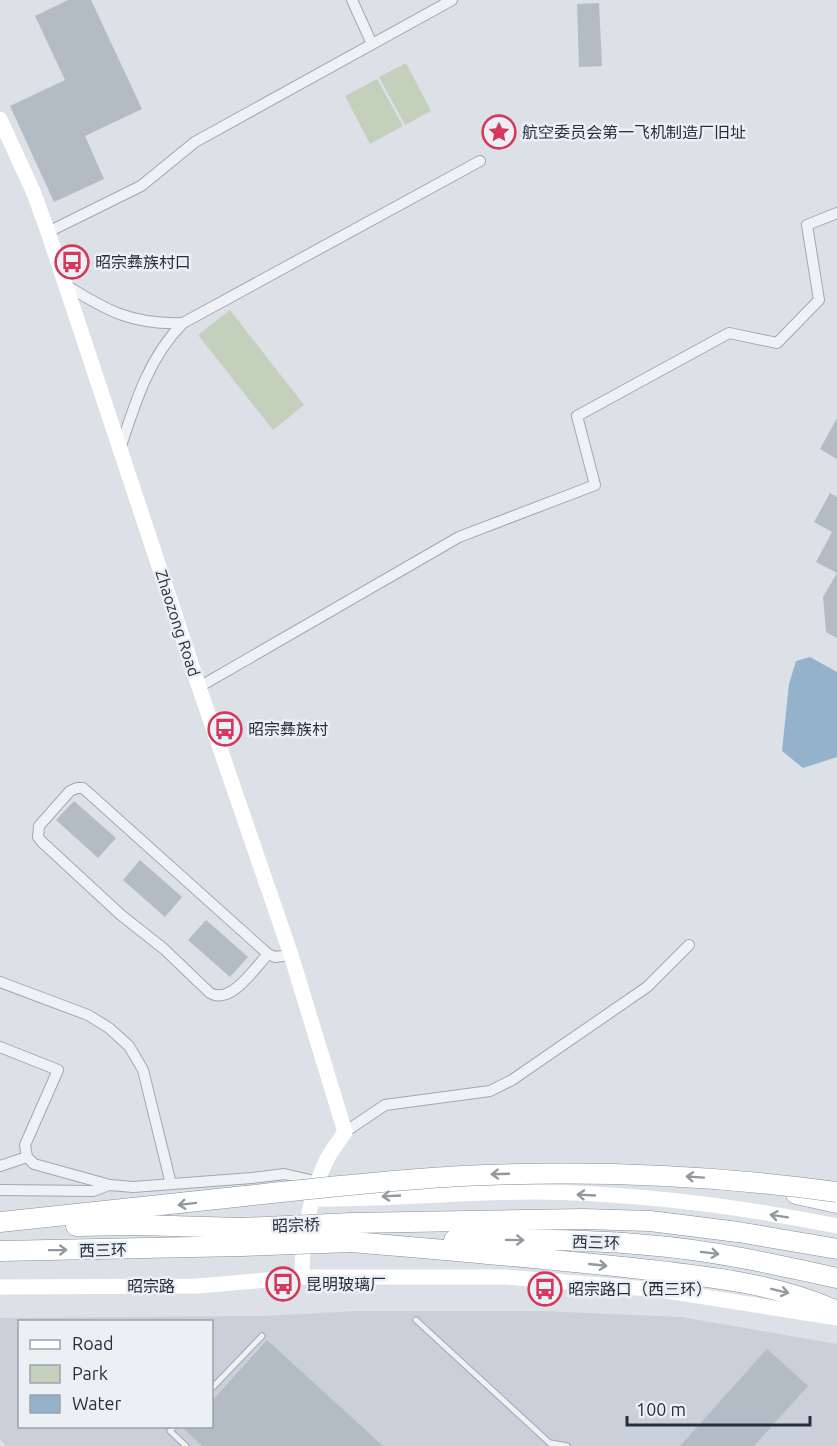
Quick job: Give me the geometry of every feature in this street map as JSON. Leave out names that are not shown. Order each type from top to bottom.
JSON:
[{"type":"highway","points":[[0,1222],[379,1182],[502,1174],[633,1175],[738,1181],[837,1192]]},
{"type":"highway","points":[[738,1181],[837,1203]]},
{"type":"highway","name":"西三环","points":[[352,1233],[583,1219],[650,1221],[738,1232],[837,1249]]},
{"type":"highway","name":"西三环","points":[[0,1228],[137,1225],[241,1237]]},
{"type":"highway","points":[[352,1233],[722,1280],[797,1295],[837,1311]]},
{"type":"highway","name":"西三环","points":[[352,1233],[648,1245],[734,1256],[837,1278]]},
{"type":"highway","name":"昭宗桥","points":[[241,1237],[352,1233]]},
{"type":"highway","name":"西三环","points":[[0,1251],[241,1237]]},
{"type":"main road","name":"Zhaozong Road","points":[[0,119],[33,190],[48,232],[199,687],[291,955],[345,1132]]},
{"type":"main road","points":[[302,1277],[302,1262],[312,1199],[328,1159],[345,1132]]},
{"type":"main road","points":[[312,1199],[537,1192],[698,1204],[837,1226]]},
{"type":"main road","name":"昭宗路","points":[[0,1287],[197,1286],[302,1277],[517,1278],[660,1290],[837,1318]]},
{"type":"street","points":[[352,0],[372,44]]},
{"type":"street","points":[[48,232],[141,186],[195,142],[450,1]]},
{"type":"street","points":[[120,449],[137,397],[155,358],[167,338],[183,322],[480,160]]},
{"type":"street","points":[[199,687],[459,537],[595,485],[577,416],[729,333],[777,343],[819,300],[807,225],[837,213]]},
{"type":"street","points":[[66,285],[118,315],[160,324],[183,322]]},
{"type":"street","points":[[267,954],[237,988],[227,994],[215,996],[164,949],[121,915],[42,842],[38,837],[39,825],[70,791],[83,788],[267,954],[276,957],[291,955]]},
{"type":"street","points":[[345,1132],[385,1105],[490,1091],[512,1080],[647,987],[689,945]]},
{"type":"street","points":[[0,982],[88,1015],[109,1028],[129,1046],[144,1070],[171,1184]]},
{"type":"street","points":[[0,1047],[58,1070],[25,1145],[27,1157],[34,1164],[110,1185],[133,1187],[284,1174],[319,1182]]},
{"type":"street","points":[[0,1166],[27,1157]]},
{"type":"street","points":[[0,1190],[93,1191],[110,1185]]},
{"type":"lane","points":[[416,1320],[551,1444],[567,1446]]},
{"type":"lane","points":[[213,1387],[262,1336]]},
{"type":"lane","points":[[172,1428],[170,1431],[186,1446]]},
{"type":"shaded area","points":[[357,1311],[543,1311],[681,1317],[837,1344],[837,1446],[6,1446],[0,1439],[0,1318],[262,1316]]},
{"type":"green space","points":[[406,63],[431,111],[405,125],[379,77]]},
{"type":"green space","points":[[377,79],[403,126],[370,144],[345,96]]},
{"type":"green space","points":[[230,310],[304,405],[273,430],[198,335]]},
{"type":"water","points":[[810,657],[837,672],[837,757],[803,768],[782,751],[789,684],[796,661]]},
{"type":"building","points":[[68,0],[91,0],[142,109],[85,136],[104,179],[54,202],[10,106],[65,80],[35,16]]},
{"type":"building","points":[[599,3],[602,66],[579,67],[577,4]]},
{"type":"building","points":[[837,418],[837,459],[820,449]]},
{"type":"building","points":[[830,493],[837,497],[837,573],[816,562],[832,532],[814,522]]},
{"type":"building","points":[[837,573],[837,638],[826,632],[823,597]]},
{"type":"building","points":[[74,801],[116,838],[98,858],[56,820]]},
{"type":"building","points":[[140,860],[182,897],[165,917],[123,880]]},
{"type":"building","points":[[206,920],[248,957],[230,977],[188,940]]},
{"type":"building","points":[[267,1340],[383,1446],[202,1446],[183,1428],[213,1428],[213,1400]]},
{"type":"building","points":[[767,1349],[808,1386],[754,1446],[680,1446]]},
{"type":"place","name":"航空委员会第一飞机制造厂旧址","points":[[499,132]]},
{"type":"place","name":"昭宗彝族村口","points":[[72,262]]},
{"type":"place","name":"昭宗彝族村","points":[[225,729]]},
{"type":"place","name":"昆明玻璃厂","points":[[283,1284]]},
{"type":"place","name":"昭宗路口（西三环）","points":[[545,1289]]}]
